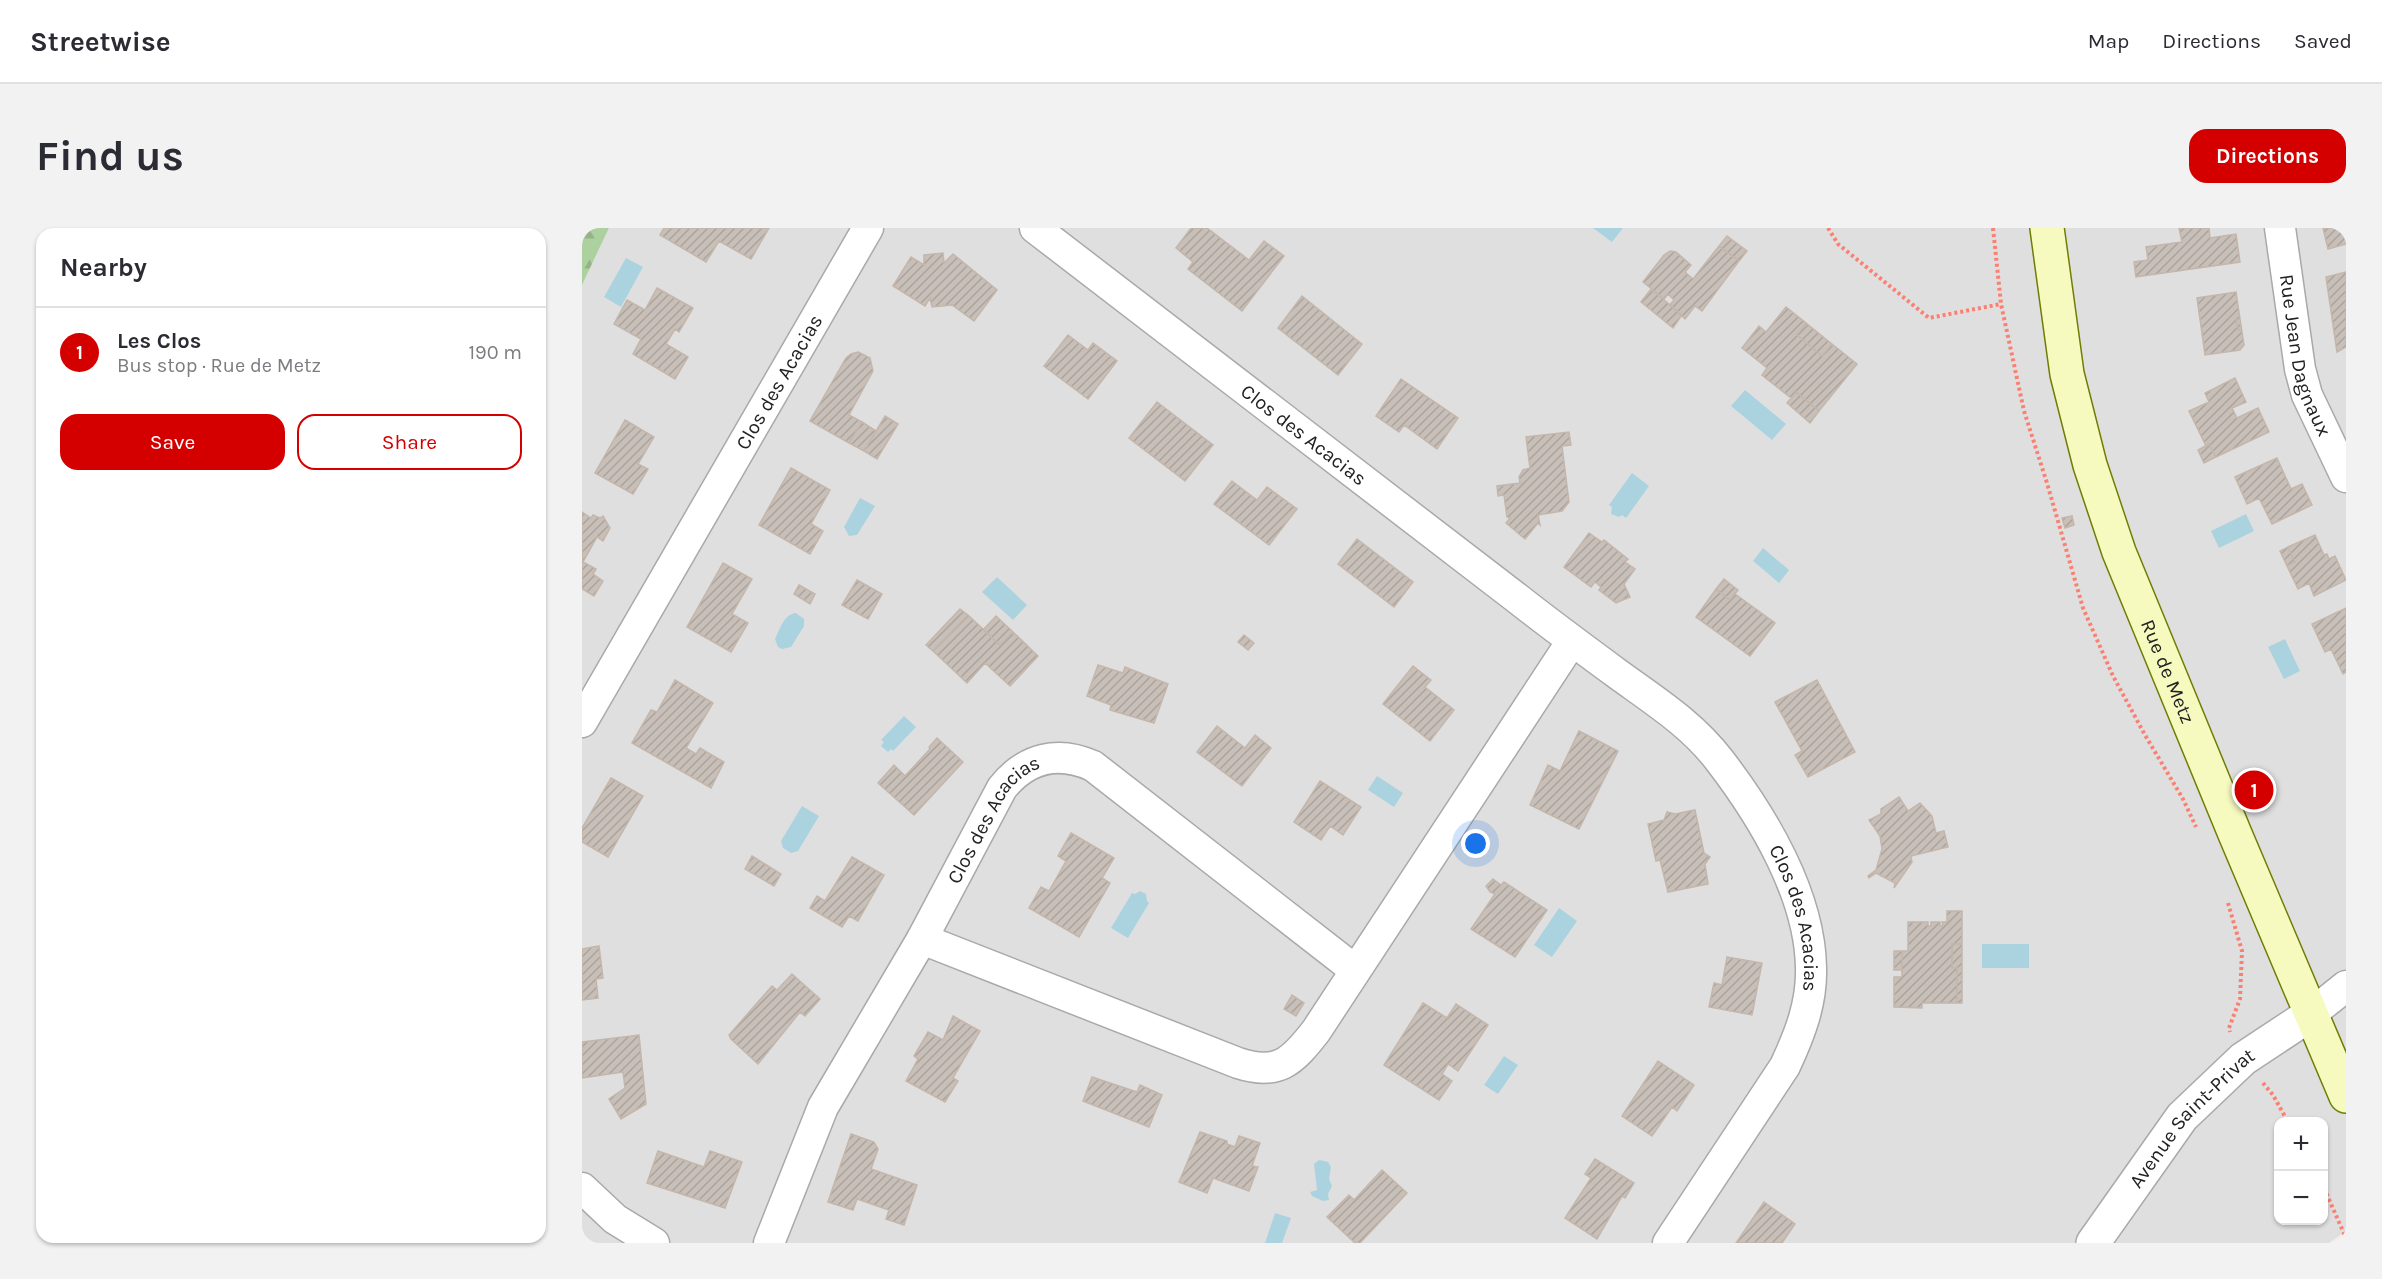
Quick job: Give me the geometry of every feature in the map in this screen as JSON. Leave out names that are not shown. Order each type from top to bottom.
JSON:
[{"type":"main road","name":"Rue de Metz","points":[[2046,228],[2067,374],[2090,465],[2119,552],[2346,1096]]},
{"type":"street","name":"Clos des Acacias","points":[[582,722],[868,228]]},
{"type":"street","name":"Clos des Acacias","points":[[1035,228],[1572,641],[1674,715],[1718,759],[1771,838],[1797,900],[1807,934],[1811,968],[1808,1000],[1800,1034],[1785,1066],[1668,1243]]},
{"type":"street","name":"Rue Jean Dagnaux","points":[[2280,228],[2300,369],[2307,395],[2346,477]]},
{"type":"street","points":[[922,939],[1238,1063],[1265,1069],[1279,1067],[1301,1051],[1572,641]]},
{"type":"street","name":"Clos des Acacias","points":[[769,1243],[823,1107],[922,939],[1002,788],[1009,779],[1030,763],[1056,757],[1068,758],[1093,766],[1355,970]]},
{"type":"street","points":[[2311,1014],[2346,986]]},
{"type":"street","name":"Avenue Saint-Privat","points":[[2092,1243],[2182,1118],[2243,1059],[2311,1014]]},
{"type":"street","points":[[582,1188],[615,1219],[654,1243]]},
{"type":"path","points":[[1828,228],[1838,244],[1929,318],[2001,304]]},
{"type":"path","points":[[1993,228],[2001,304],[2024,411],[2083,608],[2124,695],[2198,830]]},
{"type":"path","points":[[2224,892],[2242,951],[2240,999],[2229,1028],[2230,1035]]},
{"type":"path","points":[[2263,1083],[2286,1117]]},
{"type":"path","points":[[2328,1197],[2346,1238]]},
{"type":"shaded area","points":[[609,228],[2346,228],[2346,1231],[2329,1243],[582,1243],[582,285]]},
{"type":"green space","points":[[582,228],[609,228],[582,285]]},
{"type":"water","points":[[1593,228],[1623,228],[1612,242]]},
{"type":"water","points":[[626,258],[643,267],[621,307],[604,297]]},
{"type":"water","points":[[1745,390],[1786,424],[1772,440],[1731,406]]},
{"type":"water","points":[[1632,473],[1649,486],[1626,518],[1622,515],[1619,517],[1611,514],[1612,507],[1609,505]]},
{"type":"water","points":[[860,498],[875,506],[857,535],[849,536],[844,527]]},
{"type":"water","points":[[2246,514],[2254,531],[2219,548],[2211,531]]},
{"type":"water","points":[[1763,548],[1789,570],[1779,583],[1753,561]]},
{"type":"water","points":[[997,577],[1027,605],[1013,620],[982,592]]},
{"type":"water","points":[[796,613],[804,619],[804,626],[791,647],[782,649],[778,647],[775,639],[785,619]]},
{"type":"water","points":[[2285,639],[2300,671],[2284,679],[2268,647]]},
{"type":"water","points":[[904,716],[916,727],[893,751],[891,749],[888,752],[881,746],[884,742],[881,740]]},
{"type":"water","points":[[1377,776],[1403,793],[1394,807],[1368,790]]},
{"type":"water","points":[[802,806],[819,816],[798,851],[791,853],[783,848],[781,841]]},
{"type":"water","points":[[1140,891],[1146,894],[1149,903],[1128,938],[1111,928],[1132,893]]},
{"type":"water","points":[[1559,908],[1577,921],[1552,957],[1534,945]]},
{"type":"water","points":[[1982,944],[2029,944],[2029,968],[1982,968]]},
{"type":"water","points":[[1504,1056],[1518,1065],[1498,1094],[1484,1085]]},
{"type":"water","points":[[1319,1160],[1328,1162],[1331,1167],[1329,1179],[1332,1186],[1328,1194],[1329,1200],[1323,1201],[1312,1196],[1310,1192],[1317,1190],[1314,1164]]},
{"type":"water","points":[[1275,1213],[1291,1218],[1282,1243],[1265,1243]]},
{"type":"building","points":[[664,228],[769,228],[751,259],[719,241],[706,262],[660,235]]},
{"type":"building","points":[[1191,228],[1207,228],[1249,260],[1264,241],[1284,256],[1242,311],[1188,269],[1193,262],[1176,248]]},
{"type":"building","points":[[2179,228],[2209,228],[2210,238],[2236,234],[2240,262],[2136,277],[2134,262],[2148,260],[2146,247],[2182,242]]},
{"type":"building","points":[[2323,228],[2346,228],[2346,244],[2328,249]]},
{"type":"building","points":[[1727,236],[1747,251],[1739,261],[1719,246]]},
{"type":"building","points":[[1719,246],[1739,261],[1702,311],[1695,306],[1685,319],[1670,305],[1674,300],[1668,294],[1664,299],[1643,282],[1664,255],[1670,251],[1676,252],[1691,265],[1685,272],[1693,279]]},
{"type":"building","points":[[943,253],[944,263],[953,254],[997,290],[974,321],[952,305],[932,307],[930,298],[925,306],[893,286],[911,257],[924,265],[924,255]]},
{"type":"building","points":[[2346,272],[2346,347],[2337,352],[2326,277]]},
{"type":"building","points":[[657,288],[693,308],[679,332],[675,329],[666,344],[688,357],[675,379],[633,354],[641,339],[614,324],[627,300],[645,310]]},
{"type":"building","points":[[1651,289],[1682,315],[1673,328],[1641,302]]},
{"type":"building","points":[[2236,292],[2240,319],[2236,320],[2238,329],[2242,332],[2244,345],[2240,350],[2205,355],[2197,298]]},
{"type":"building","points":[[1302,296],[1362,344],[1338,375],[1278,328]]},
{"type":"building","points":[[1786,307],[1806,323],[1797,335],[1822,356],[1832,344],[1857,364],[1819,411],[1796,392],[1791,398],[1762,375],[1767,368],[1742,348],[1759,326],[1766,332]]},
{"type":"building","points":[[2240,319],[2242,332],[2238,329],[2236,320]]},
{"type":"building","points":[[1806,323],[1832,344],[1822,356],[1797,335]]},
{"type":"building","points":[[1068,335],[1088,350],[1093,343],[1117,361],[1088,399],[1044,366]]},
{"type":"building","points":[[858,352],[870,358],[873,371],[849,415],[862,422],[849,443],[810,421],[846,358]]},
{"type":"building","points":[[2235,378],[2246,402],[2232,408],[2237,418],[2258,408],[2269,432],[2216,457],[2209,444],[2206,446],[2189,411],[2209,402],[2205,393]]},
{"type":"building","points":[[1401,379],[1458,418],[1437,449],[1404,425],[1399,432],[1376,416]]},
{"type":"building","points":[[1796,392],[1819,411],[1810,423],[1787,403]]},
{"type":"building","points":[[1157,402],[1213,445],[1185,481],[1129,438]]},
{"type":"building","points":[[885,416],[898,424],[877,459],[864,451]]},
{"type":"building","points":[[625,420],[654,437],[638,464],[648,469],[633,494],[595,473]]},
{"type":"building","points":[[862,422],[876,431],[864,451],[849,443]]},
{"type":"building","points":[[1569,432],[1571,445],[1562,446],[1569,502],[1562,511],[1538,515],[1540,525],[1538,523],[1525,539],[1506,523],[1510,518],[1507,517],[1504,495],[1498,496],[1497,486],[1520,483],[1519,477],[1523,470],[1530,468],[1526,437]]},
{"type":"building","points":[[2209,444],[2216,457],[2204,463],[2198,450]]},
{"type":"building","points":[[2277,458],[2291,489],[2302,484],[2312,505],[2272,524],[2259,498],[2247,504],[2235,477]]},
{"type":"building","points":[[791,468],[830,490],[811,524],[823,531],[810,554],[759,525]]},
{"type":"building","points":[[1232,481],[1257,500],[1267,487],[1297,509],[1269,545],[1214,504]]},
{"type":"building","points":[[582,512],[591,518],[593,515],[600,518],[603,516],[610,528],[603,541],[597,537],[583,562],[596,569],[593,574],[603,581],[594,596],[582,589]]},
{"type":"building","points":[[2072,516],[2074,525],[2065,528],[2062,518]]},
{"type":"building","points":[[1589,533],[1602,542],[1604,540],[1628,559],[1625,562],[1635,569],[1624,584],[1630,597],[1616,603],[1599,590],[1601,587],[1595,582],[1591,587],[1564,567]]},
{"type":"building","points":[[2315,535],[2324,555],[2327,554],[2329,559],[2335,556],[2346,580],[2314,596],[2309,583],[2298,589],[2287,566],[2295,562],[2288,547]]},
{"type":"building","points":[[1357,539],[1413,582],[1394,607],[1338,564]]},
{"type":"building","points":[[2288,547],[2295,562],[2287,566],[2280,551]]},
{"type":"building","points":[[723,563],[752,579],[732,614],[748,623],[731,652],[687,627]]},
{"type":"building","points":[[1724,579],[1738,590],[1730,600],[1716,589]]},
{"type":"building","points":[[857,580],[882,594],[868,619],[842,605]]},
{"type":"building","points":[[799,585],[815,594],[810,604],[794,594]]},
{"type":"building","points":[[1716,589],[1730,600],[1735,594],[1775,623],[1750,656],[1696,617]]},
{"type":"building","points":[[2346,608],[2346,672],[2343,674],[2331,649],[2325,652],[2312,624]]},
{"type":"building","points":[[960,609],[968,615],[933,651],[926,645]]},
{"type":"building","points":[[968,615],[1000,645],[1013,632],[1038,656],[1010,686],[985,663],[967,683],[933,651]]},
{"type":"building","points":[[996,616],[1013,632],[1000,645],[983,630]]},
{"type":"building","points":[[1244,635],[1254,643],[1248,650],[1238,642]]},
{"type":"building","points":[[1098,665],[1123,673],[1125,667],[1168,684],[1154,723],[1110,710],[1111,705],[1087,696]]},
{"type":"building","points":[[1413,666],[1431,680],[1425,687],[1454,710],[1430,741],[1383,704]]},
{"type":"building","points":[[675,680],[713,703],[686,748],[696,754],[700,748],[724,762],[711,788],[632,743],[651,710],[657,712]]},
{"type":"building","points":[[1817,680],[1855,752],[1808,777],[1795,755],[1802,751],[1775,702]]},
{"type":"building","points":[[1217,726],[1245,748],[1255,735],[1271,748],[1242,786],[1197,752]]},
{"type":"building","points":[[1579,731],[1618,751],[1579,829],[1530,805],[1548,765],[1560,771]]},
{"type":"building","points":[[937,738],[963,762],[914,815],[878,783],[894,765],[905,776]]},
{"type":"building","points":[[611,778],[643,796],[608,857],[582,842],[582,828]]},
{"type":"building","points":[[1320,781],[1361,807],[1343,835],[1330,826],[1321,840],[1294,822]]},
{"type":"building","points":[[1899,797],[1908,811],[1920,803],[1932,816],[1936,833],[1944,831],[1948,847],[1911,856],[1912,862],[1894,888],[1895,883],[1876,873],[1869,878],[1868,876],[1876,870],[1882,849],[1880,836],[1869,820],[1881,814],[1881,809]]},
{"type":"building","points":[[1695,810],[1704,853],[1710,857],[1705,864],[1708,884],[1668,892],[1660,860],[1656,861],[1648,824],[1664,820],[1667,812],[1675,814]]},
{"type":"building","points":[[1071,833],[1114,858],[1102,878],[1110,883],[1079,937],[1029,908],[1041,887],[1049,891],[1066,861],[1058,856]]},
{"type":"building","points":[[752,856],[781,874],[774,886],[745,869]]},
{"type":"building","points":[[852,857],[884,875],[858,921],[849,916],[842,927],[810,908],[817,896],[825,901]]},
{"type":"building","points":[[1493,879],[1501,885],[1504,882],[1547,910],[1515,957],[1471,929],[1495,894],[1490,892],[1486,886]]},
{"type":"building","points":[[1947,911],[1962,911],[1962,944],[1952,944],[1952,968],[1957,968],[1957,1003],[1922,1003],[1922,1008],[1894,1007],[1894,977],[1902,977],[1902,951],[1908,951],[1908,922],[1928,922],[1928,926],[1931,926],[1931,922],[1940,922],[1940,926],[1943,926],[1942,922],[1947,922]]},
{"type":"building","points":[[1952,944],[1962,944],[1962,1003],[1957,1003],[1957,968],[1952,968]]},
{"type":"building","points":[[599,946],[603,978],[596,979],[598,998],[582,1000],[582,949]]},
{"type":"building","points":[[1894,951],[1902,951],[1902,970],[1894,970]]},
{"type":"building","points":[[1727,957],[1762,963],[1752,1015],[1709,1007],[1714,983],[1722,985]]},
{"type":"building","points":[[792,974],[820,999],[805,1016],[800,1012],[758,1064],[729,1035],[772,986],[777,990]]},
{"type":"building","points":[[1292,995],[1304,1003],[1296,1016],[1284,1009]]},
{"type":"building","points":[[1423,1003],[1447,1018],[1456,1004],[1488,1025],[1458,1071],[1448,1064],[1442,1074],[1452,1081],[1439,1100],[1384,1065]]},
{"type":"building","points":[[953,1016],[980,1031],[953,1078],[958,1081],[945,1102],[906,1081],[918,1059],[914,1056],[928,1032],[943,1040]]},
{"type":"building","points":[[639,1035],[646,1104],[621,1119],[609,1099],[625,1088],[623,1072],[582,1078],[582,1042]]},
{"type":"building","points":[[1658,1061],[1694,1085],[1677,1111],[1672,1107],[1652,1136],[1622,1116]]},
{"type":"building","points":[[1092,1077],[1137,1092],[1140,1085],[1162,1095],[1149,1127],[1083,1101]]},
{"type":"building","points":[[1200,1132],[1227,1141],[1227,1144],[1235,1147],[1239,1136],[1260,1143],[1252,1166],[1258,1167],[1249,1191],[1213,1178],[1207,1193],[1179,1182]]},
{"type":"building","points":[[851,1134],[874,1142],[878,1149],[871,1169],[917,1185],[904,1225],[886,1219],[889,1210],[857,1199],[853,1210],[828,1202]]},
{"type":"building","points":[[658,1151],[704,1167],[710,1151],[742,1162],[725,1208],[647,1183]]},
{"type":"building","points":[[1595,1159],[1634,1183],[1625,1198],[1622,1196],[1597,1239],[1565,1218],[1591,1178],[1585,1174]]},
{"type":"building","points":[[1382,1170],[1407,1193],[1360,1243],[1355,1243],[1327,1217],[1349,1195],[1354,1200]]},
{"type":"building","points":[[1764,1202],[1795,1224],[1782,1243],[1736,1243]]},
{"type":"place","name":"Les Clos","points":[[2254,790]]}]
